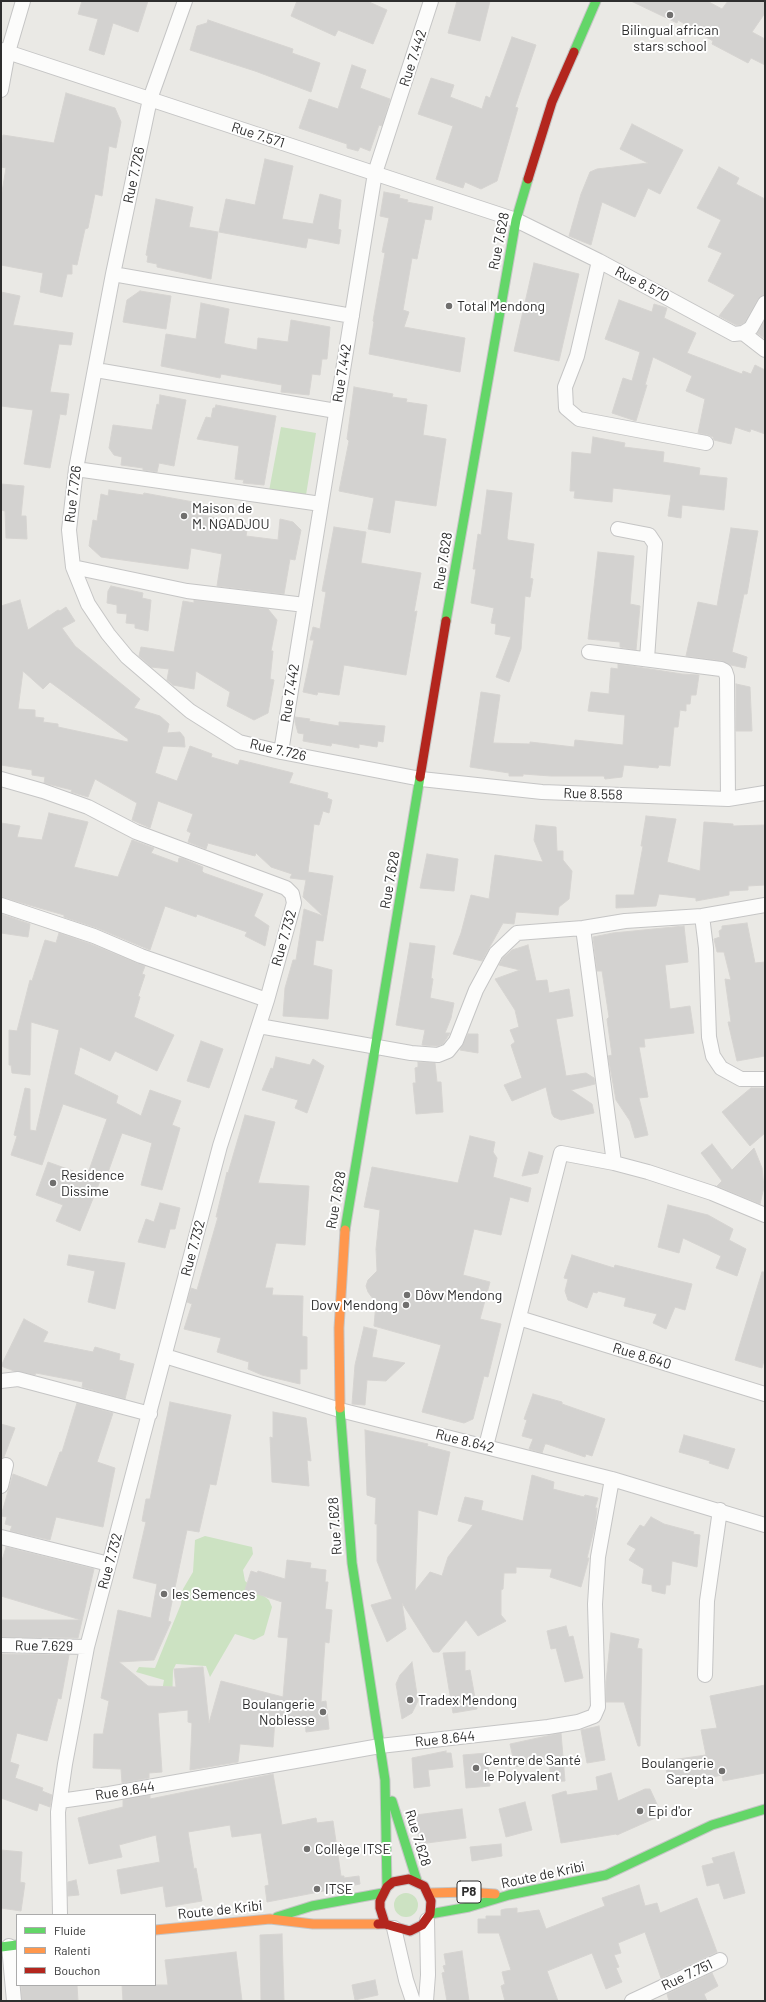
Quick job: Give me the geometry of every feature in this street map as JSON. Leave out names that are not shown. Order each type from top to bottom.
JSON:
[{"type":"main road","name":"Rue 7.628","points":[[385,1890],[385,1780],[352,1563],[340,1410],[339,1328],[344,1238],[516,220],[552,102],[596,1]]},
{"type":"main road","name":"Rue 7.628","points":[[385,1780],[417,1881]]},
{"type":"main road","name":"Route de Kribi","points":[[156,1930],[270,1919],[313,1924],[390,1926],[410,1931],[416,1929],[428,1917],[469,1907],[508,1895],[606,1875],[712,1825],[765,1809]]},
{"type":"main road","points":[[270,1919],[312,1906],[385,1890],[401,1880],[409,1879],[417,1881],[429,1893],[431,1901],[428,1917]]},
{"type":"main road","points":[[385,1890],[380,1908],[390,1926]]},
{"type":"main road","name":"P8","points":[[429,1893],[467,1892],[508,1895]]},
{"type":"street","points":[[1,90],[4,51],[23,1]]},
{"type":"street","name":"Rue 7.726","points":[[185,1],[150,99],[113,274],[76,469],[69,530],[73,567],[88,604],[108,634],[127,656],[190,711],[239,742],[281,752],[421,779]]},
{"type":"street","name":"Rue 7.442","points":[[281,752],[375,173],[432,1]]},
{"type":"street","name":"Rue 7.571","points":[[4,51],[516,220]]},
{"type":"street","name":"Rue 8.570","points":[[516,220],[599,261],[734,334],[743,333],[765,350]]},
{"type":"street","points":[[599,261],[577,356],[565,387],[566,408],[579,419],[706,443]]},
{"type":"street","points":[[113,274],[352,316]]},
{"type":"street","points":[[743,333],[751,328],[765,303]]},
{"type":"street","points":[[96,370],[336,411]]},
{"type":"street","points":[[76,469],[321,504]]},
{"type":"street","points":[[618,529],[649,535],[655,544],[647,659]]},
{"type":"street","points":[[73,567],[187,591],[305,605]]},
{"type":"street","points":[[589,652],[721,669],[726,672],[728,677],[728,799]]},
{"type":"street","name":"Rue 8.558","points":[[421,779],[542,792],[728,799],[765,793]]},
{"type":"street","name":"Rue 7.732","points":[[1,780],[43,791],[88,807],[136,832],[286,888],[292,894],[294,903],[267,1000],[220,1146],[87,1647],[60,1801],[57,1829],[60,1914]]},
{"type":"street","points":[[1,905],[94,936],[141,956],[267,1000]]},
{"type":"street","points":[[259,1026],[376,1047],[438,1055],[448,1051],[456,1042],[476,990],[496,953],[517,933],[702,916],[765,905]]},
{"type":"street","points":[[702,916],[706,948],[709,1037],[713,1056],[721,1068],[741,1079],[765,1079]]},
{"type":"street","points":[[583,928],[614,1163]]},
{"type":"street","points":[[486,1446],[561,1154],[614,1163],[712,1194],[765,1215]]},
{"type":"street","name":"Rue 8.640","points":[[519,1318],[765,1394]]},
{"type":"street","name":"Rue 8.642","points":[[165,1356],[340,1410],[612,1478],[765,1525]]},
{"type":"street","points":[[1,1381],[18,1379],[150,1414]]},
{"type":"street","points":[[1,1486],[6,1465]]},
{"type":"street","name":"Rue 8.644","points":[[60,1801],[110,1794],[380,1746],[548,1728],[578,1722],[594,1716],[598,1708],[595,1604],[598,1557],[612,1478]]},
{"type":"street","points":[[705,1675],[707,1601],[720,1510]]},
{"type":"street","points":[[1,1537],[109,1564]]},
{"type":"street","name":"Rue 7.629","points":[[1,1645],[87,1647]]},
{"type":"street","points":[[426,2001],[428,1975],[428,1917]]},
{"type":"street","points":[[390,1926],[413,2001]]},
{"type":"street","points":[[9,1946],[14,2001]]},
{"type":"street","name":"Rue 7.751","points":[[632,2001],[720,1960]]},
{"type":"green space","points":[[281,427],[316,433],[306,495],[269,491]]},
{"type":"green space","points":[[205,1536],[252,1547],[253,1554],[243,1570],[245,1581],[269,1600],[272,1607],[264,1635],[254,1640],[235,1634],[210,1677],[206,1666],[176,1664],[173,1670],[172,1705],[159,1707],[164,1680],[136,1672],[139,1667],[155,1668],[181,1604],[183,1589],[193,1572],[195,1540]]},
{"type":"green space","points":[[406,1893],[414,1897],[418,1905],[414,1913],[406,1917],[398,1913],[394,1905],[398,1897]]},
{"type":"building","points":[[82,1],[148,1],[138,32],[113,23],[104,55],[89,50],[98,19],[78,14]]},
{"type":"building","points":[[297,1],[367,1],[387,10],[373,44],[338,30],[335,36],[291,16]]},
{"type":"building","points":[[457,1],[490,1],[480,41],[448,33]]},
{"type":"building","points":[[631,1],[707,1],[722,9],[728,1],[765,1],[765,13],[752,32],[765,39],[765,65],[751,58],[748,63],[712,44],[713,41],[678,20],[677,23]]},
{"type":"building","points":[[208,20],[293,49],[292,53],[320,63],[311,92],[255,71],[190,50],[197,26],[207,23]]},
{"type":"building","points":[[512,37],[536,45],[515,107],[518,108],[497,181],[481,189],[465,182],[463,188],[436,179],[453,126],[418,114],[431,78],[454,85],[450,97],[482,109],[486,96],[490,98]]},
{"type":"building","points":[[352,65],[366,70],[360,88],[390,99],[382,126],[379,125],[370,151],[360,147],[358,151],[347,148],[347,144],[299,128],[309,99],[338,109]]},
{"type":"building","points":[[66,93],[115,108],[121,122],[116,148],[109,146],[102,196],[95,194],[88,228],[85,229],[77,265],[72,264],[72,274],[67,274],[62,297],[40,292],[43,273],[1,265],[1,198],[6,168],[1,167],[1,151],[3,135],[54,143]]},
{"type":"building","points":[[632,124],[683,150],[660,194],[648,188],[635,217],[602,202],[591,245],[569,236],[581,194],[590,172],[597,169],[648,163],[620,149]]},
{"type":"building","points":[[265,159],[293,166],[282,219],[313,224],[320,194],[341,200],[338,229],[341,230],[339,244],[308,238],[306,248],[219,232],[226,199],[255,205]]},
{"type":"building","points":[[719,167],[739,178],[736,184],[765,199],[765,295],[758,299],[745,322],[740,325],[736,325],[719,316],[735,295],[708,281],[722,253],[708,247],[721,220],[697,208]]},
{"type":"building","points":[[384,192],[400,195],[399,198],[408,200],[407,202],[433,207],[431,220],[425,219],[417,259],[412,258],[403,310],[409,312],[404,327],[465,338],[460,372],[369,354],[373,321],[385,253],[382,252],[389,218],[380,216]]},
{"type":"building","points":[[156,199],[193,207],[189,227],[218,232],[211,279],[157,267],[157,264],[147,262],[148,256],[146,255]]},
{"type":"building","points":[[534,263],[579,274],[559,361],[514,351]]},
{"type":"building","points":[[140,291],[171,296],[166,329],[123,322],[127,300]]},
{"type":"building","points":[[1,292],[20,296],[13,325],[73,333],[71,345],[59,344],[50,392],[69,394],[66,415],[60,414],[50,468],[24,464],[33,410],[1,406]]},
{"type":"building","points":[[619,300],[652,312],[654,304],[667,308],[664,318],[696,333],[687,353],[742,374],[743,371],[751,374],[755,365],[765,370],[765,434],[751,429],[750,432],[735,427],[731,444],[714,440],[713,437],[698,433],[705,399],[686,391],[692,376],[653,357],[645,385],[647,385],[636,421],[612,413],[623,378],[632,381],[640,352],[605,339]]},
{"type":"building","points":[[201,303],[229,309],[224,343],[257,350],[258,338],[288,342],[291,320],[330,327],[327,359],[322,359],[320,375],[312,374],[309,395],[281,392],[282,385],[221,374],[220,378],[161,366],[166,334],[196,339]]},
{"type":"building","points":[[765,320],[765,339],[757,333]]},
{"type":"building","points":[[354,387],[393,394],[392,397],[407,399],[406,402],[427,405],[423,435],[446,439],[436,506],[395,500],[390,533],[368,529],[374,498],[339,491],[349,441],[347,439]]},
{"type":"building","points":[[160,395],[186,400],[174,466],[159,463],[157,472],[143,470],[143,468],[121,465],[122,457],[114,455],[109,448],[113,425],[152,430],[157,404],[159,405]]},
{"type":"building","points":[[216,405],[276,416],[264,485],[243,483],[244,480],[235,479],[239,446],[197,439],[206,417],[211,418],[213,408],[215,408]]},
{"type":"building","points":[[593,437],[625,443],[624,447],[664,452],[663,462],[700,468],[699,475],[727,478],[724,510],[682,505],[681,518],[668,516],[671,495],[613,488],[612,502],[574,498],[575,491],[570,491],[572,452],[591,454]]},
{"type":"building","points":[[1,484],[24,486],[21,516],[26,516],[27,539],[6,538],[5,511],[1,510]]},
{"type":"building","points":[[109,490],[143,495],[144,493],[199,503],[197,514],[248,524],[246,536],[278,540],[280,519],[293,522],[301,530],[295,560],[290,559],[284,594],[217,586],[222,554],[191,548],[188,569],[101,557],[89,546],[93,520],[97,521],[101,494],[108,496]]},
{"type":"building","points":[[487,490],[512,493],[508,540],[534,544],[530,578],[533,579],[530,597],[525,596],[521,649],[509,682],[496,677],[511,637],[495,634],[496,624],[491,623],[494,608],[471,603],[476,569],[473,569],[478,534],[481,535]]},
{"type":"building","points":[[334,527],[366,532],[361,563],[421,573],[414,612],[417,611],[406,675],[344,665],[339,695],[318,692],[317,695],[303,692],[314,640],[310,640],[313,627],[320,629],[326,592],[322,591]]},
{"type":"building","points":[[731,528],[758,531],[747,594],[744,594],[732,652],[747,657],[745,668],[731,665],[722,661],[686,656],[698,602],[717,606]]},
{"type":"building","points":[[598,552],[634,556],[630,604],[640,606],[636,650],[620,647],[620,642],[588,639]]},
{"type":"building","points":[[111,586],[143,593],[142,598],[151,600],[148,631],[135,628],[135,624],[126,623],[127,614],[117,613],[117,605],[107,603],[108,591]]},
{"type":"building","points":[[20,600],[28,630],[58,610],[60,611],[66,607],[75,621],[62,628],[75,646],[140,699],[134,708],[160,716],[169,724],[167,733],[180,732],[184,737],[185,747],[163,746],[155,773],[177,781],[190,746],[212,754],[211,757],[238,765],[240,760],[293,773],[289,783],[328,793],[327,798],[332,800],[329,813],[323,811],[319,825],[314,824],[308,872],[333,876],[323,941],[316,940],[313,965],[332,970],[328,1019],[283,1016],[285,988],[293,960],[296,960],[304,909],[323,916],[303,897],[306,880],[290,878],[292,874],[271,867],[256,853],[255,856],[208,843],[206,849],[188,842],[191,833],[187,831],[193,814],[158,801],[150,828],[132,820],[137,803],[95,779],[88,797],[71,792],[72,790],[44,783],[45,777],[32,775],[32,770],[1,765],[1,606]],"holes":[[[23,671],[43,689],[50,682],[128,739],[128,742],[58,727],[58,724],[43,722],[44,718],[35,717],[35,710],[18,709]]]},
{"type":"building","points":[[194,600],[268,609],[277,620],[271,651],[273,651],[270,679],[274,680],[268,713],[254,720],[227,706],[230,692],[196,671],[194,689],[173,685],[167,680],[169,669],[151,667],[139,656],[141,647],[174,652],[183,601],[194,603]]},
{"type":"building","points":[[618,664],[682,674],[699,675],[696,695],[691,695],[690,704],[686,704],[686,711],[680,710],[678,727],[674,727],[670,766],[659,765],[658,768],[624,765],[622,777],[605,779],[604,776],[551,776],[523,774],[523,776],[509,776],[509,773],[470,767],[481,692],[500,695],[493,743],[530,744],[530,742],[574,747],[575,740],[623,745],[625,715],[588,711],[591,692],[609,694],[611,668],[618,669]]},
{"type":"building","points":[[736,684],[750,687],[752,731],[736,731]]},
{"type":"building","points":[[295,717],[339,726],[339,722],[385,726],[383,742],[378,741],[377,747],[359,744],[359,748],[332,743],[331,746],[303,741],[304,734],[298,733]]},
{"type":"building","points":[[49,813],[88,822],[74,867],[118,877],[132,840],[154,848],[151,853],[178,863],[179,858],[182,858],[203,867],[202,871],[204,873],[263,894],[254,916],[269,926],[265,946],[245,936],[247,932],[197,914],[196,917],[165,906],[150,950],[97,928],[64,917],[64,915],[1,897],[1,823],[20,826],[17,837],[42,840]]},
{"type":"building","points":[[646,816],[676,819],[667,862],[700,871],[704,822],[733,824],[733,826],[765,825],[765,885],[748,886],[748,890],[729,891],[729,895],[696,901],[696,898],[659,894],[656,906],[616,908],[616,895],[634,895],[643,846],[641,846]]},
{"type":"building","points":[[536,825],[556,827],[557,851],[563,851],[563,860],[572,871],[569,899],[559,907],[558,915],[516,912],[514,924],[503,923],[482,961],[453,954],[461,933],[471,895],[489,899],[495,855],[543,862],[534,840]]},
{"type":"building","points":[[427,854],[458,859],[454,891],[420,888]]},
{"type":"building","points":[[1,914],[30,924],[28,937],[1,933]]},
{"type":"building","points":[[747,923],[755,963],[765,962],[765,1056],[737,1061],[728,1022],[731,1022],[725,979],[731,980],[724,952],[717,952],[714,939],[720,937],[719,931],[722,929],[722,926]]},
{"type":"building","points":[[684,926],[688,962],[665,965],[670,1009],[690,1006],[694,1033],[644,1039],[645,1047],[639,1047],[648,1097],[639,1098],[648,1135],[635,1138],[630,1121],[616,1100],[608,1056],[612,1055],[607,1019],[609,1017],[602,971],[597,971],[593,937],[613,933]]},
{"type":"building","points":[[59,933],[145,966],[142,974],[145,975],[138,996],[140,997],[134,1017],[174,1035],[157,1071],[115,1051],[110,1061],[80,1047],[74,1074],[118,1096],[116,1103],[141,1116],[150,1090],[181,1101],[172,1125],[180,1128],[162,1190],[141,1185],[152,1143],[122,1133],[106,1178],[102,1176],[80,1231],[56,1221],[63,1205],[36,1195],[48,1162],[87,1176],[107,1119],[63,1104],[42,1165],[11,1155],[17,1136],[14,1135],[25,1088],[30,1089],[30,1130],[36,1131],[59,1030],[31,1022],[30,1075],[12,1073],[11,1065],[9,1065],[9,1030],[17,1031],[30,980],[32,981],[45,940],[56,943]]},
{"type":"building","points":[[410,943],[435,946],[430,998],[454,1003],[451,1018],[445,1033],[450,1033],[443,1044],[437,1046],[422,1045],[425,1030],[396,1025]]},
{"type":"building","points":[[528,945],[536,981],[547,980],[549,993],[569,989],[573,1016],[556,1019],[566,1076],[586,1073],[594,1078],[595,1084],[571,1090],[592,1104],[594,1113],[561,1120],[554,1117],[552,1114],[546,1087],[512,1101],[504,1085],[522,1078],[511,1045],[515,1042],[510,1030],[519,1027],[515,1010],[495,979],[520,970],[499,965],[503,958],[512,950]]},
{"type":"building","points":[[468,1034],[478,1034],[478,1053],[460,1050]]},
{"type":"building","points":[[201,1041],[223,1049],[209,1088],[187,1081]]},
{"type":"building","points":[[276,1057],[310,1065],[313,1059],[324,1066],[307,1113],[295,1108],[298,1100],[262,1090],[271,1068],[273,1069]]},
{"type":"building","points":[[418,1062],[435,1063],[437,1082],[441,1082],[443,1112],[416,1114],[413,1083],[416,1083],[415,1068],[418,1067]]},
{"type":"building","points":[[751,1088],[765,1088],[765,1133],[750,1146],[722,1112]]},
{"type":"building","points":[[245,1115],[275,1122],[258,1183],[309,1186],[305,1245],[276,1243],[265,1288],[273,1288],[272,1295],[303,1296],[302,1336],[307,1337],[307,1369],[300,1369],[300,1384],[262,1375],[248,1369],[249,1362],[217,1352],[221,1338],[184,1329],[192,1304],[187,1302],[191,1288],[197,1290],[218,1217],[216,1217],[227,1172],[228,1173]]},
{"type":"building","points":[[470,1136],[495,1142],[493,1152],[497,1158],[493,1177],[531,1188],[528,1202],[510,1197],[501,1235],[474,1229],[463,1275],[490,1282],[480,1319],[501,1324],[488,1377],[484,1376],[473,1419],[464,1423],[422,1412],[441,1345],[374,1326],[376,1303],[368,1292],[366,1286],[368,1280],[377,1271],[376,1249],[380,1210],[364,1207],[372,1167],[458,1183]]},
{"type":"building","points":[[712,1144],[732,1170],[754,1148],[762,1168],[764,1187],[760,1204],[717,1186],[722,1181],[701,1153]]},
{"type":"building","points":[[529,1152],[543,1156],[538,1173],[522,1176]]},
{"type":"building","points":[[160,1203],[180,1208],[175,1229],[170,1229],[165,1248],[138,1242],[146,1219],[154,1222]]},
{"type":"building","points":[[668,1205],[708,1215],[733,1229],[729,1240],[746,1249],[737,1276],[716,1268],[721,1256],[683,1238],[679,1253],[658,1247]]},
{"type":"building","points":[[69,1255],[125,1263],[115,1309],[88,1302],[95,1271],[67,1265]]},
{"type":"building","points":[[572,1255],[614,1268],[615,1265],[692,1284],[685,1310],[675,1307],[666,1329],[653,1323],[657,1314],[624,1306],[626,1298],[598,1291],[597,1293],[593,1292],[587,1308],[568,1300],[565,1291],[568,1279],[564,1278]]},
{"type":"building","points":[[762,1272],[765,1272],[765,1357],[762,1368],[735,1360]]},
{"type":"building","points":[[24,1319],[48,1332],[43,1342],[93,1352],[95,1347],[120,1354],[119,1360],[134,1364],[125,1399],[82,1387],[83,1382],[36,1373],[35,1375],[14,1371],[1,1366]]},
{"type":"building","points":[[364,1327],[377,1330],[372,1357],[405,1363],[386,1381],[367,1380],[365,1405],[352,1404],[355,1365]]},
{"type":"building","points":[[533,1394],[562,1402],[562,1404],[605,1419],[592,1456],[586,1454],[585,1457],[547,1444],[545,1444],[542,1453],[529,1449],[533,1439],[522,1436],[527,1420],[524,1419]]},
{"type":"building","points":[[170,1402],[231,1415],[216,1485],[210,1484],[199,1532],[187,1530],[168,1621],[171,1622],[154,1660],[119,1662],[148,1686],[176,1687],[174,1669],[203,1667],[209,1723],[221,1681],[283,1697],[288,1638],[278,1637],[282,1602],[245,1590],[251,1571],[257,1573],[258,1571],[285,1579],[287,1560],[311,1563],[310,1568],[326,1570],[325,1582],[328,1582],[325,1609],[332,1610],[329,1643],[325,1642],[321,1702],[326,1701],[329,1729],[306,1732],[305,1720],[275,1719],[273,1747],[240,1744],[238,1762],[190,1770],[192,1723],[188,1722],[188,1710],[158,1713],[162,1772],[149,1773],[149,1778],[122,1783],[121,1769],[93,1768],[94,1734],[103,1734],[109,1701],[101,1698],[118,1610],[151,1618],[157,1584],[133,1578],[146,1522],[142,1521],[146,1499],[150,1499]]},
{"type":"building","points":[[77,1403],[113,1413],[97,1462],[115,1468],[103,1527],[56,1517],[50,1540],[10,1531],[12,1526],[5,1524],[7,1517],[1,1516],[13,1474],[47,1487],[60,1452],[62,1452]]},
{"type":"building","points":[[273,1412],[306,1418],[311,1461],[307,1460],[309,1486],[272,1482],[270,1437],[273,1438]]},
{"type":"building","points":[[1,1424],[15,1428],[4,1457],[1,1458]]},
{"type":"building","points":[[365,1430],[428,1444],[427,1446],[450,1452],[437,1515],[418,1510],[415,1591],[430,1572],[442,1576],[448,1557],[473,1525],[458,1521],[465,1497],[483,1501],[481,1510],[523,1521],[532,1475],[554,1482],[553,1489],[584,1497],[585,1495],[598,1498],[595,1508],[597,1508],[595,1526],[587,1558],[589,1558],[581,1587],[550,1577],[552,1569],[516,1567],[516,1573],[504,1573],[503,1589],[501,1590],[501,1615],[506,1621],[478,1636],[466,1620],[439,1652],[433,1652],[402,1603],[406,1629],[387,1642],[371,1605],[392,1599],[377,1561],[377,1524],[375,1524],[376,1498],[367,1495]]},
{"type":"building","points":[[684,1435],[735,1449],[728,1469],[709,1463],[710,1461],[679,1452]]},
{"type":"building","points":[[651,1517],[664,1524],[700,1535],[697,1567],[672,1561],[670,1585],[666,1585],[665,1594],[652,1591],[652,1585],[642,1583],[644,1569],[629,1560],[636,1549],[627,1544],[640,1525],[644,1527]]},
{"type":"building","points":[[6,1547],[94,1569],[78,1638],[1,1637],[1,1620],[81,1620],[1,1596],[1,1564]]},
{"type":"building","points":[[566,1626],[569,1637],[573,1636],[583,1678],[565,1682],[556,1648],[551,1649],[547,1631]]},
{"type":"building","points":[[611,1633],[639,1639],[637,1648],[642,1649],[640,1746],[638,1746],[624,1702],[606,1702],[606,1682]]},
{"type":"building","points":[[465,1652],[465,1671],[470,1670],[477,1709],[453,1713],[443,1653]]},
{"type":"building","points":[[1,1654],[69,1655],[61,1699],[58,1698],[47,1741],[17,1733],[10,1762],[19,1765],[15,1778],[43,1788],[42,1791],[52,1795],[50,1807],[39,1803],[37,1811],[1,1798]]},
{"type":"building","points":[[412,1662],[418,1701],[412,1713],[402,1719],[396,1684],[400,1675]]},
{"type":"building","points":[[765,1685],[765,1773],[723,1781],[722,1775],[676,1785],[673,1772],[667,1773],[664,1761],[706,1755],[701,1730],[717,1728],[710,1696]]},
{"type":"building","points":[[599,1726],[605,1760],[587,1763],[581,1730]]},
{"type":"building","points":[[561,1733],[565,1781],[551,1782],[549,1759],[515,1767],[510,1744]]},
{"type":"building","points":[[446,1751],[446,1753],[451,1753],[453,1767],[428,1770],[430,1786],[414,1788],[412,1758]]},
{"type":"building","name":"Centre de Santé le Polyvalent","points":[[487,1753],[490,1786],[466,1788],[463,1755]]},
{"type":"building","points":[[611,1773],[618,1801],[645,1789],[650,1789],[662,1815],[617,1835],[561,1843],[552,1795],[566,1791],[567,1795],[598,1790],[596,1777]]},
{"type":"building","points":[[273,1774],[282,1825],[316,1818],[317,1823],[333,1821],[341,1876],[344,1876],[344,1878],[359,1876],[360,1884],[267,1902],[265,1886],[269,1885],[261,1833],[232,1837],[230,1825],[188,1832],[194,1869],[196,1868],[202,1901],[166,1907],[163,1886],[121,1894],[117,1870],[160,1862],[156,1835],[119,1845],[122,1857],[89,1864],[78,1818],[123,1807],[123,1800],[150,1795],[150,1799]]},
{"type":"building","points":[[525,1802],[532,1830],[506,1837],[499,1809]]},
{"type":"building","points":[[462,1809],[466,1838],[419,1844],[416,1815]]},
{"type":"building","points":[[501,1844],[502,1856],[472,1861],[470,1847]]},
{"type":"building","points":[[1,1850],[22,1852],[20,1882],[25,1883],[21,1911],[1,1908]]},
{"type":"building","points":[[734,1852],[745,1893],[724,1899],[719,1883],[707,1886],[702,1866],[714,1863],[712,1858]]},
{"type":"building","points":[[76,1880],[79,1895],[68,1896],[68,1882]]},
{"type":"building","points":[[639,1885],[645,1906],[657,1903],[660,1913],[697,1898],[717,1952],[661,1978],[645,1932],[618,1943],[621,1953],[614,1955],[619,1967],[616,1968],[622,1982],[606,1989],[592,1953],[547,1971],[558,2001],[505,2001],[501,1986],[505,1984],[502,1972],[511,1970],[499,1933],[478,1933],[478,1919],[486,1919],[486,1916],[501,1916],[501,1910],[505,1909],[517,1908],[517,1913],[539,1910],[546,1929],[605,1906],[602,1898]]},
{"type":"building","points":[[282,1934],[284,2000],[261,2001],[260,1935]]},
{"type":"building","points":[[462,1951],[469,2001],[447,2001],[442,1973],[445,1972],[443,1966],[446,1965],[444,1954]]},
{"type":"building","points":[[236,1952],[242,2001],[123,2001],[122,1986],[168,1985],[165,1960]]},
{"type":"building","points":[[712,1973],[718,1986],[704,1994],[707,2001],[669,2001],[667,1994]]},
{"type":"building","points":[[375,1980],[378,1995],[355,2000],[352,1985]]},
{"type":"building","points":[[21,1986],[77,1986],[78,2001],[22,2001]]},
{"type":"traffic: fast","points":[[574,52],[596,1]]},
{"type":"traffic: fast","points":[[446,621],[516,220],[528,179]]},
{"type":"traffic: fast","points":[[345,1230],[420,777]]},
{"type":"traffic: fast","points":[[340,1408],[352,1563],[385,1780],[387,1887]]},
{"type":"traffic: fast","points":[[392,1801],[417,1881]]},
{"type":"traffic: fast","points":[[430,1914],[469,1907],[509,1895],[606,1875],[712,1825],[765,1809]]},
{"type":"traffic: fast","points":[[277,1917],[312,1906],[383,1893]]},
{"type":"traffic: fast","points":[[1,1947],[16,1945]]},
{"type":"traffic: slow","points":[[340,1408],[339,1328],[345,1230]]},
{"type":"traffic: slow","points":[[429,1893],[467,1892],[495,1894]]},
{"type":"traffic: slow","points":[[156,1930],[270,1919],[313,1924],[378,1924]]},
{"type":"traffic: jam","points":[[528,179],[552,102],[574,52]]},
{"type":"traffic: jam","points":[[420,777],[446,621]]},
{"type":"traffic: jam","points":[[378,1924],[385,1924],[410,1931],[422,1925],[430,1914],[431,1901],[424,1886],[409,1879],[393,1882],[387,1887],[380,1901],[380,1908],[385,1924]]},
{"type":"place","name":"Bilingual african stars school","points":[[670,15]]},
{"type":"place","name":"Total Mendong","points":[[449,306]]},
{"type":"place","name":"Maison de M. NGADJOU","points":[[184,516]]},
{"type":"place","name":"Residence Dissime","points":[[53,1183]]},
{"type":"place","name":"Dôvv Mendong","points":[[407,1295]]},
{"type":"place","name":"Dovv Mendong","points":[[406,1305]]},
{"type":"place","name":"les Semences","points":[[164,1594]]},
{"type":"place","name":"Tradex Mendong","points":[[410,1700]]},
{"type":"place","name":"Boulangerie Noblesse","points":[[323,1712]]},
{"type":"place","name":"Centre de Santé le Polyvalent","points":[[476,1768]]},
{"type":"place","name":"Boulangerie Sarepta","points":[[722,1771]]},
{"type":"place","name":"Epi d'or","points":[[640,1811]]},
{"type":"place","name":"Collège ITSE","points":[[307,1849]]},
{"type":"place","name":"ITSE","points":[[317,1889]]}]
